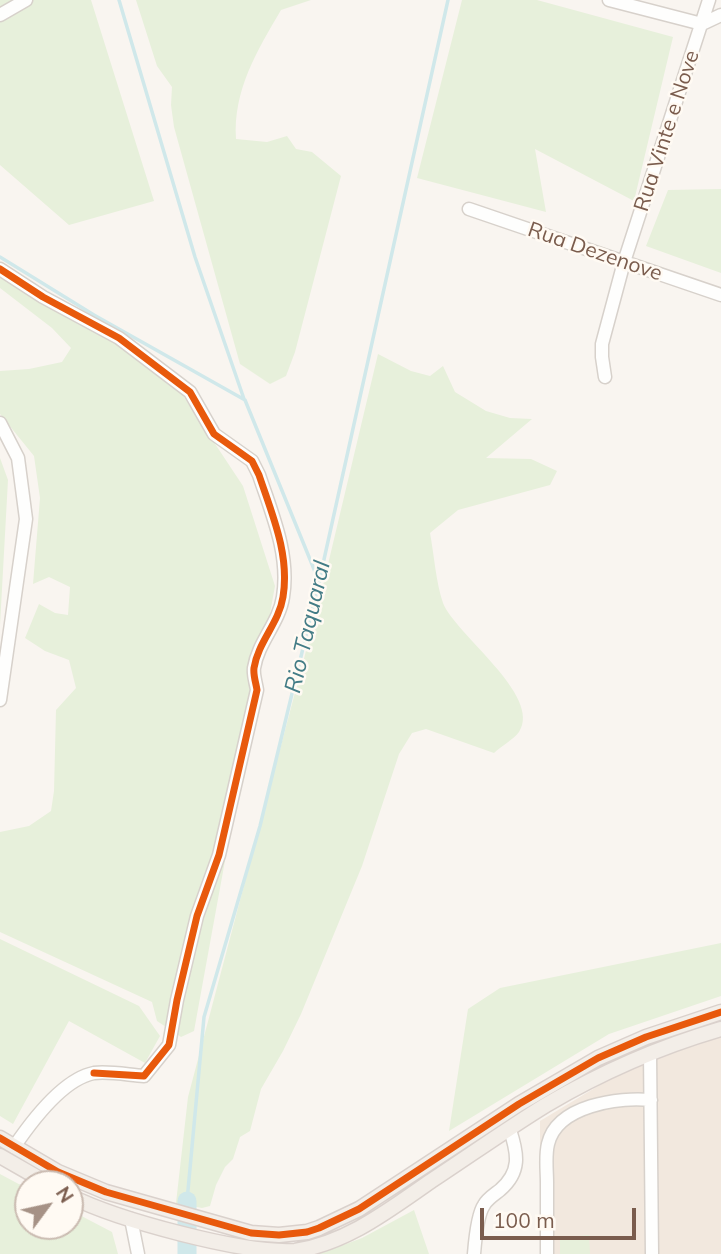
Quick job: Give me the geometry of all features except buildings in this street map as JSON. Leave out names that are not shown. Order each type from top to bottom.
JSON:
[{"type":"main road","points":[[0,1138],[80,1183],[201,1220],[266,1235],[293,1234],[319,1228],[359,1209],[519,1104],[598,1058],[646,1037],[721,1012]]},
{"type":"main road","points":[[84,1201],[131,1219],[199,1238],[275,1252],[304,1249],[338,1239],[359,1229],[565,1094],[650,1053],[721,1029]]},
{"type":"main road","points":[[0,1156],[24,1170]]},
{"type":"street","points":[[0,15],[26,0]]},
{"type":"street","points":[[609,0],[702,24],[721,15]]},
{"type":"street","name":"Rua Vinte e Nove","points":[[605,377],[601,357],[602,344],[624,262],[709,0]]},
{"type":"street","name":"Rua Dezenove","points":[[469,209],[721,295]]},
{"type":"street","points":[[0,269],[63,309],[119,338],[190,392],[214,434],[252,461],[256,468],[285,561],[283,598],[254,670],[257,690],[219,855],[191,940],[169,1045],[144,1076],[94,1073],[65,1088],[32,1121],[14,1147]]},
{"type":"street","points":[[0,423],[18,458],[26,519],[0,700]]},
{"type":"street","points":[[650,1053],[652,1254]]},
{"type":"street","points":[[547,1254],[548,1143],[557,1126],[567,1118],[595,1105],[630,1098],[651,1100]]},
{"type":"street","points":[[474,1254],[483,1205],[505,1186],[517,1167],[517,1153],[510,1130]]},
{"type":"street","points":[[131,1219],[138,1254]]},
{"type":"shaded area","points":[[721,1035],[721,1254],[540,1254],[540,1121],[618,1074],[697,1041]]},
{"type":"green space","points":[[0,0],[91,0],[154,201],[69,225],[0,165]]},
{"type":"green space","points":[[136,0],[311,0],[281,10],[248,72],[238,104],[236,121],[236,139],[267,142],[287,136],[296,149],[312,152],[341,176],[295,352],[286,376],[270,384],[240,364],[174,127],[172,87],[157,66]]},
{"type":"green space","points":[[462,0],[537,0],[673,37],[634,201],[535,149],[546,212],[417,178]]},
{"type":"green space","points":[[721,189],[721,273],[646,246],[668,190]]},
{"type":"green space","points":[[0,264],[119,338],[182,394],[243,486],[275,586],[194,1031],[181,1037],[157,1021],[152,1002],[0,932],[0,832],[29,826],[51,811],[56,710],[76,688],[69,660],[45,651],[25,638],[39,604],[55,613],[68,615],[70,587],[49,577],[33,584],[40,498],[34,456],[0,414],[0,371],[29,369],[62,362],[71,348],[52,328],[0,288]]},
{"type":"green space","points":[[378,354],[411,371],[430,376],[443,366],[455,392],[486,411],[510,418],[532,419],[486,458],[531,459],[557,471],[550,485],[458,510],[430,533],[443,603],[463,631],[509,684],[519,701],[523,717],[519,732],[494,753],[426,729],[412,733],[399,754],[362,866],[301,1014],[261,1089],[250,1131],[240,1137],[233,1159],[225,1167],[216,1185],[210,1206],[202,1208],[176,1203],[188,1097],[320,598]]},
{"type":"green space","points":[[0,458],[8,480],[0,625]]},
{"type":"green space","points":[[0,939],[139,1006],[160,1036],[145,1063],[69,1021],[13,1124],[0,1116]]},
{"type":"green space","points":[[721,943],[721,996],[609,1034],[449,1131],[468,1009],[500,988]]},
{"type":"green space","points":[[0,1174],[14,1182],[14,1240],[84,1240],[84,1217],[112,1232],[118,1254],[0,1254]]},
{"type":"green space","points":[[414,1210],[429,1254],[319,1254],[362,1238]]},
{"type":"green space","points":[[589,1235],[590,1254],[560,1254],[560,1238]]},
{"type":"waterway","points":[[119,0],[195,257],[244,399]]},
{"type":"waterway","name":"Rio Taquaral","points":[[187,1201],[204,1017],[260,826],[319,582],[448,0]]},
{"type":"waterway","points":[[0,257],[94,315],[245,400],[318,579]]},
{"type":"waterway","name":"Rio Taquaral","points":[[187,1201],[187,1254]]},
{"type":"cycle path","points":[[0,269],[43,297],[119,338],[190,392],[214,434],[252,461],[274,520],[284,566],[285,581],[281,606],[256,659],[254,671],[257,690],[219,855],[197,916],[169,1045],[144,1076],[94,1073]]},
{"type":"cycle path","points":[[0,1138],[58,1172],[106,1192],[251,1233],[279,1235],[307,1232],[359,1209],[519,1104],[598,1058],[646,1037],[721,1012]]}]
